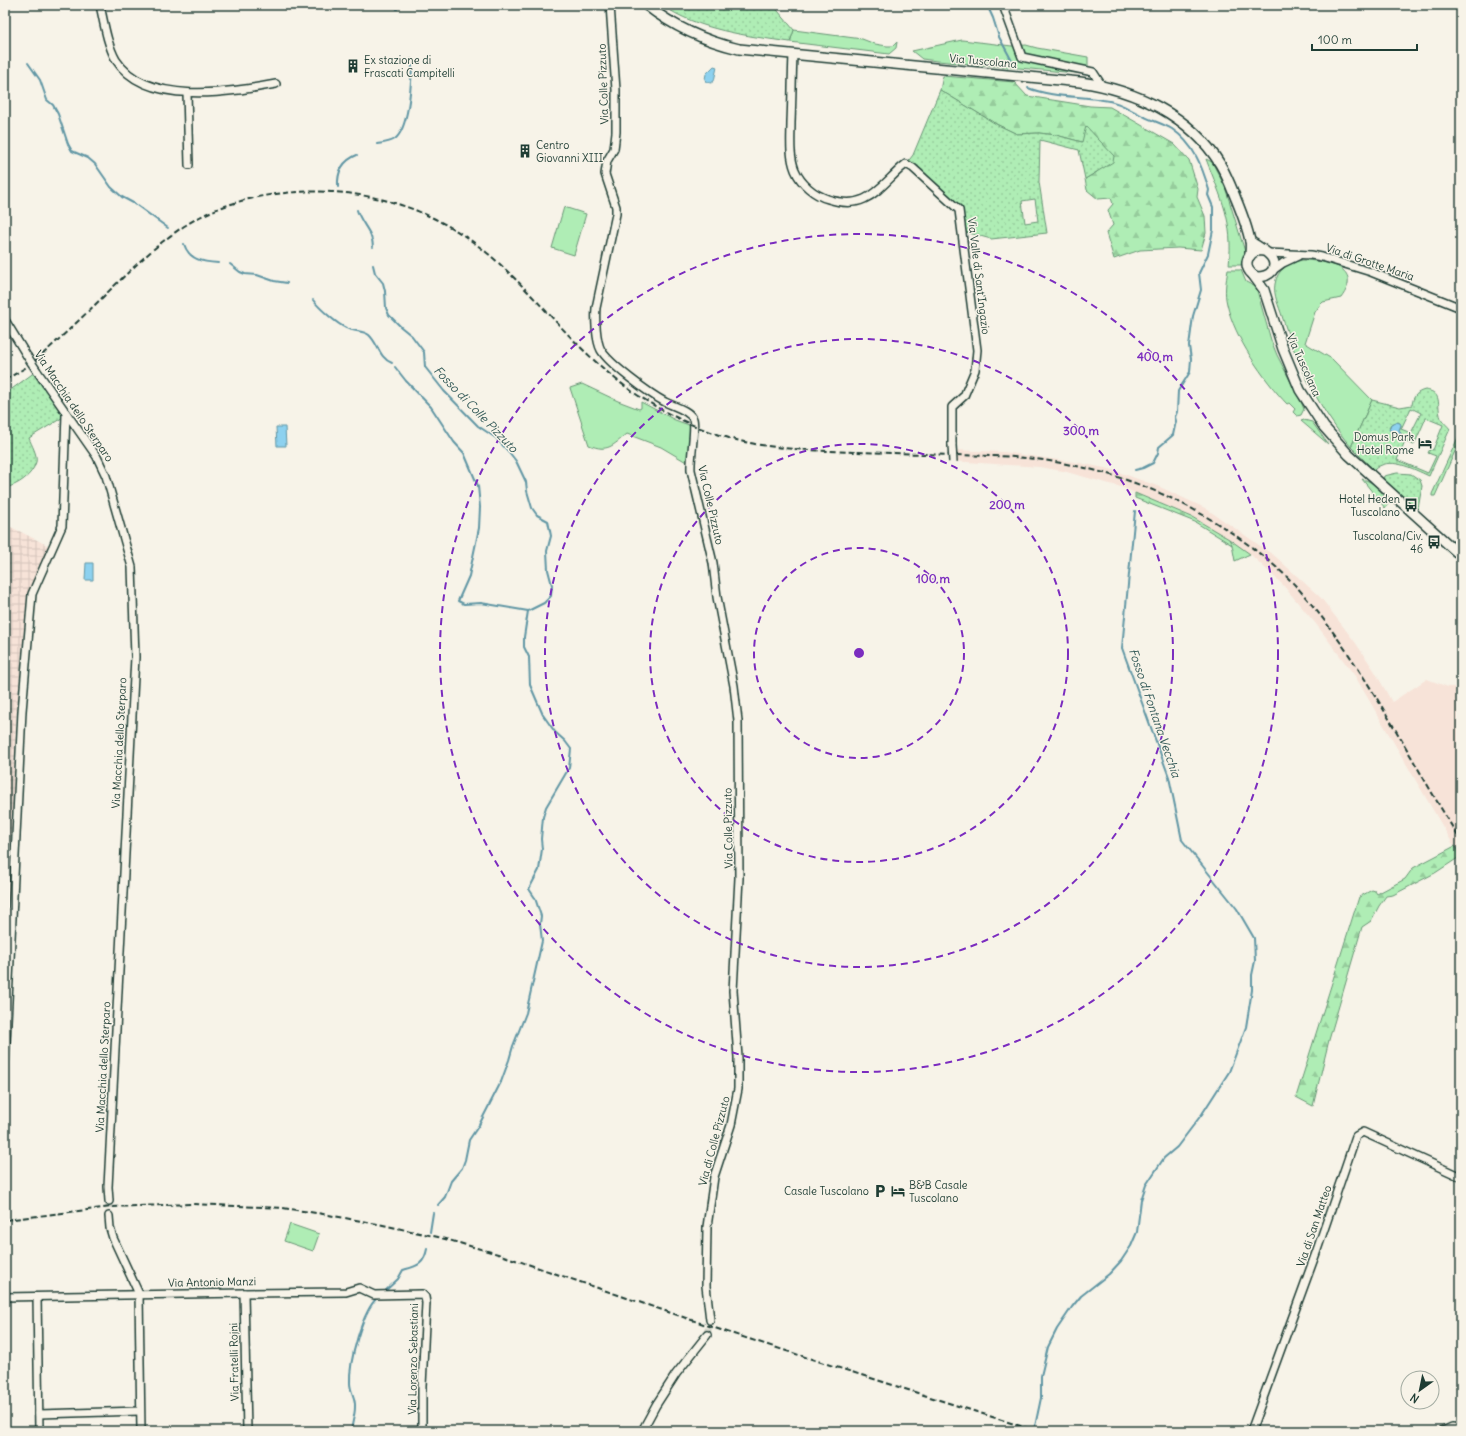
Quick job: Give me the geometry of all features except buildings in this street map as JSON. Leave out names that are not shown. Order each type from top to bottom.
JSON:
[{"type":"main road","name":"Via Tuscolana","points":[[646,5],[675,25],[709,41],[739,49],[1080,82],[1131,94],[1155,105],[1178,119],[1199,137],[1215,157],[1227,177],[1238,202],[1250,241],[1250,256]]},
{"type":"main road","points":[[1250,241],[1266,252],[1273,260],[1274,266],[1264,290]]},
{"type":"main road","points":[[1266,252],[1259,250],[1250,256],[1247,266],[1249,271],[1257,277],[1262,277],[1271,272]]},
{"type":"main road","name":"Via Tuscolana","points":[[1253,275],[1264,290],[1280,341],[1292,372],[1307,401],[1324,427],[1349,455],[1461,556]]},
{"type":"street","points":[[100,5],[111,48],[116,59],[135,79],[144,84],[187,93],[228,92],[276,84]]},
{"type":"street","name":"Via Colle Pizzuto","points":[[610,5],[616,90],[616,132],[614,149],[607,161],[605,174],[616,207],[616,214],[596,308],[599,346],[605,355],[635,381],[659,398],[688,413],[694,421],[690,457],[691,470],[713,563],[718,601],[734,686],[738,721],[739,878],[733,991]]},
{"type":"street","points":[[1003,5],[1022,57],[1093,72],[1102,86]]},
{"type":"street","name":"Via Valle di Sant'Ingazio","points":[[793,55],[792,157],[796,173],[808,188],[820,196],[838,202],[863,200],[872,196],[906,164],[913,168],[959,210],[977,350],[975,370],[964,396],[952,407],[952,462]]},
{"type":"street","points":[[187,93],[189,165]]},
{"type":"street","name":"Via di Grotte Maria","points":[[1266,252],[1317,255],[1461,308]]},
{"type":"street","points":[[1271,272],[1283,263],[1300,255]]},
{"type":"street","name":"Via Macchia dello Sterparo","points":[[5,320],[27,356],[103,468],[130,556],[133,578],[135,657],[109,1172],[109,1201]]},
{"type":"street","points":[[5,1063],[8,939],[22,711],[32,594],[62,526],[66,414]]},
{"type":"street","name":"Via di Colle Pizzuto","points":[[710,1320],[706,1286],[706,1251],[710,1207],[715,1173],[730,1131],[737,1094],[738,1057],[733,991]]},
{"type":"street","name":"Via di San Matteo","points":[[1251,1431],[1316,1253],[1356,1136],[1363,1132],[1461,1178]]},
{"type":"street","points":[[109,1216],[113,1238],[139,1294],[140,1431]]},
{"type":"street","name":"Via Antonio Manzi","points":[[5,1297],[346,1292],[359,1288],[374,1295],[418,1293]]},
{"type":"street","name":"Via Fratelli Rojni","points":[[244,1293],[247,1431]]},
{"type":"street","name":"Via Lorenzo Sebastiani","points":[[418,1293],[425,1296],[426,1303],[422,1386],[422,1431]]},
{"type":"street","points":[[37,1297],[39,1431]]},
{"type":"street","points":[[642,1431],[656,1405],[676,1374],[707,1335]]},
{"type":"street","points":[[39,1414],[140,1411]]},
{"type":"street","points":[[1443,1431],[1452,1427],[1461,1428]]},
{"type":"shaded area","points":[[952,450],[1003,452],[1074,462],[1110,469],[1160,487],[1205,508],[1239,531],[1276,557],[1321,598],[1355,642],[1374,670],[1392,702],[1427,679],[1448,687],[1461,687],[1461,858],[1355,676],[1316,624],[1282,584],[1250,554],[1192,517],[1121,487],[1063,471],[1039,467],[952,461]]},
{"type":"shaded area","points":[[5,524],[49,546],[27,596],[16,722],[9,936],[5,936]]},
{"type":"green space","points":[[662,5],[773,5],[794,30],[790,42],[723,31],[676,14]]},
{"type":"green space","points":[[794,30],[862,39],[875,44],[887,46],[893,46],[897,42],[896,48],[889,54],[790,42]]},
{"type":"green space","points":[[962,40],[1012,46],[1026,45],[1088,57],[1088,74],[937,61],[922,59],[912,51]]},
{"type":"green space","points":[[943,76],[1014,82],[1027,96],[1090,106],[1110,107],[1174,144],[1189,160],[1198,189],[1197,197],[1205,216],[1206,233],[1201,250],[1178,248],[1140,250],[1114,259],[1106,233],[1113,225],[1108,210],[1113,204],[1111,198],[1098,199],[1087,190],[1085,179],[1097,172],[1082,142],[1056,135],[1039,133],[1017,134],[996,124],[940,90]]},
{"type":"green space","points":[[940,90],[996,124],[1017,134],[1039,133],[1056,135],[1082,142],[1086,126],[1114,156],[1113,162],[1085,179],[1079,150],[1040,140],[1039,182],[1047,233],[991,239],[962,231],[959,210],[906,164],[913,155]],"holes":[[[1035,199],[1038,221],[1025,223],[1022,201]]]},
{"type":"green space","points":[[1206,159],[1212,162],[1225,187],[1247,258],[1241,265],[1229,265],[1230,236],[1228,223],[1221,198]]},
{"type":"green space","points":[[564,207],[586,214],[574,255],[552,248]]},
{"type":"green space","points":[[1303,260],[1332,264],[1340,268],[1348,279],[1347,288],[1341,298],[1323,302],[1315,312],[1305,343],[1332,359],[1372,400],[1351,447],[1319,402],[1302,369],[1288,334],[1276,296],[1275,284],[1281,270],[1293,262]]},
{"type":"green space","points":[[1228,270],[1241,270],[1246,282],[1256,287],[1271,340],[1304,409],[1301,415],[1297,416],[1293,412],[1295,409],[1289,403],[1287,404],[1269,383],[1243,344],[1236,330],[1226,300]]},
{"type":"green space","points":[[35,372],[65,416],[29,438],[36,456],[34,467],[24,479],[15,485],[5,488],[5,394]]},
{"type":"green space","points":[[582,384],[639,409],[641,408],[641,402],[675,420],[689,425],[691,431],[688,463],[661,447],[627,434],[610,447],[601,448],[589,445],[570,388]]},
{"type":"green space","points":[[1422,391],[1431,391],[1435,394],[1442,420],[1450,429],[1429,476],[1409,467],[1394,463],[1380,466],[1374,470],[1351,447],[1372,400],[1400,407],[1412,405],[1414,397]],"holes":[[[1411,408],[1421,413],[1411,433],[1401,429]],[[1426,418],[1443,425],[1433,450],[1430,449],[1428,453],[1436,456],[1428,473],[1397,460],[1405,441],[1414,445]],[[1400,423],[1401,426],[1399,430],[1402,436],[1401,440],[1397,434],[1392,432],[1389,427],[1391,424]]]},
{"type":"green space","points":[[1304,420],[1312,422],[1328,444],[1301,421]]},
{"type":"green space","points":[[1461,431],[1461,438],[1435,496],[1432,496],[1432,494]]},
{"type":"green space","points":[[1397,473],[1411,474],[1420,480],[1422,486],[1418,509],[1383,480],[1384,476]]},
{"type":"green space","points":[[1362,479],[1371,482],[1381,492],[1388,504],[1385,508]]},
{"type":"green space","points":[[1135,493],[1192,517],[1229,539],[1232,545],[1195,522],[1135,498]]},
{"type":"green space","points":[[1229,539],[1250,554],[1235,561],[1232,545]]},
{"type":"green space","points":[[1455,846],[1460,856],[1458,858],[1435,873],[1393,895],[1386,896],[1371,921],[1362,927],[1329,1040],[1313,1106],[1296,1097],[1359,897],[1372,890],[1377,894],[1405,879],[1413,868]]},
{"type":"green space","points":[[290,1224],[319,1234],[313,1251],[284,1241]]},
{"type":"water","points":[[714,66],[717,67],[714,81],[711,83],[706,82],[706,74]]},
{"type":"water","points":[[1396,422],[1400,423],[1401,425],[1399,430],[1402,436],[1401,440],[1396,433],[1389,430],[1391,424]]},
{"type":"water","points":[[276,427],[285,427],[286,446],[277,446]]},
{"type":"water","points":[[86,563],[93,563],[93,580],[85,580]]},
{"type":"waterway","name":"Fosso di Colle Pizzuto","points":[[395,5],[397,9]]},
{"type":"waterway","points":[[987,5],[999,37],[1012,61]]},
{"type":"waterway","name":"Fosso di Colle Pizzuto","points":[[377,144],[395,139],[403,126],[410,94],[412,67],[411,59]]},
{"type":"waterway","points":[[28,63],[40,80],[47,100],[53,105],[58,114],[68,144],[72,151],[88,158],[95,164],[111,187],[122,197],[135,204],[168,228]]},
{"type":"waterway","name":"Fosso di Fontana Vecchia","points":[[1028,88],[1055,95],[1113,102],[1172,129],[1180,135],[1192,149],[1200,164],[1209,190],[1208,195],[1213,207],[1213,230],[1208,254],[1199,273],[1201,290],[1193,316],[1189,346],[1191,359],[1190,372],[1178,391],[1177,412],[1175,417],[1176,421],[1173,435],[1159,447],[1153,463],[1135,470]]},
{"type":"waterway","name":"Fosso di Colle Pizzuto","points":[[338,187],[338,177],[344,164],[352,157],[357,155]]},
{"type":"waterway","name":"Fosso di Colle Pizzuto","points":[[357,210],[361,220],[369,232],[373,247]]},
{"type":"waterway","points":[[184,244],[189,254],[193,257],[202,261],[218,263]]},
{"type":"waterway","points":[[230,264],[245,274],[257,275],[274,281],[287,283]]},
{"type":"waterway","name":"Fosso di Colle Pizzuto","points":[[373,265],[375,273],[383,283],[386,308],[389,315],[412,336],[424,352],[425,367],[444,391],[478,426],[496,438],[516,461],[526,482],[532,508],[537,515],[548,521],[551,536],[547,551],[548,570],[552,585],[551,596],[544,603],[528,611],[524,647],[529,657],[530,685],[543,715],[555,732],[571,749],[569,768],[546,807],[543,817],[541,839],[542,849],[539,870],[529,889],[535,898],[541,916],[540,924],[542,941],[526,1013],[501,1082],[479,1125],[469,1140],[462,1168],[451,1181],[445,1197],[438,1205]]},
{"type":"waterway","points":[[313,300],[328,316],[342,326],[364,332],[369,335],[375,342],[384,358],[392,363]]},
{"type":"waterway","points":[[395,367],[431,407],[454,442],[464,453],[478,486],[480,507],[479,528],[469,576],[458,601],[464,604],[481,603],[528,611]]},
{"type":"waterway","name":"Fosso di Fontana Vecchia","points":[[1034,1431],[1041,1398],[1041,1376],[1048,1347],[1057,1329],[1081,1296],[1109,1274],[1121,1261],[1131,1246],[1137,1232],[1141,1200],[1146,1185],[1164,1158],[1177,1147],[1202,1114],[1229,1072],[1246,1027],[1252,990],[1252,975],[1255,961],[1254,938],[1237,909],[1182,840],[1169,777],[1122,648],[1135,511]]},
{"type":"waterway","name":"Fosso di Colle Pizzuto","points":[[430,1232],[433,1213]]},
{"type":"waterway","name":"Fosso di Colle Pizzuto","points":[[383,1293],[398,1279],[403,1270],[416,1266],[422,1262],[427,1249]]},
{"type":"waterway","name":"Fosso di Colle Pizzuto","points":[[351,1431],[355,1413],[355,1401],[350,1383],[354,1350],[367,1313],[378,1297]]},
{"type":"tunnel","points":[[109,1201],[109,1216]]},
{"type":"tunnel","points":[[707,1335],[710,1320]]},
{"type":"railway","points":[[5,380],[30,365],[44,353],[157,246],[186,225],[218,209],[253,198],[276,194],[308,192],[340,193],[370,197],[400,205],[428,216],[456,230],[482,248],[519,282],[591,357],[616,379],[653,405],[708,431],[743,442],[779,448],[853,452],[992,456],[1027,458],[1062,463],[1095,471],[1161,493],[1222,526],[1250,546],[1284,574],[1325,621],[1367,682],[1461,841]]},
{"type":"railway","points":[[5,1220],[111,1207],[192,1204],[283,1208],[383,1225],[438,1237],[498,1254],[721,1330],[1036,1431]]},
{"type":"place","name":"Ex stazione di Frascati Campitelli","points":[[353,66]]},
{"type":"place","name":"Centro Giovanni XIII","points":[[525,151]]},
{"type":"place","name":"Domus Park Hotel Rome","points":[[1425,443]]},
{"type":"place","name":"Hotel Heden Tuscolano","points":[[1411,505]]},
{"type":"place","name":"Tuscolana/Civ. 46","points":[[1434,542]]},
{"type":"place","name":"Casale Tuscolano","points":[[880,1191]]},
{"type":"place","name":"B&B Casale Tuscolano","points":[[898,1191]]}]
